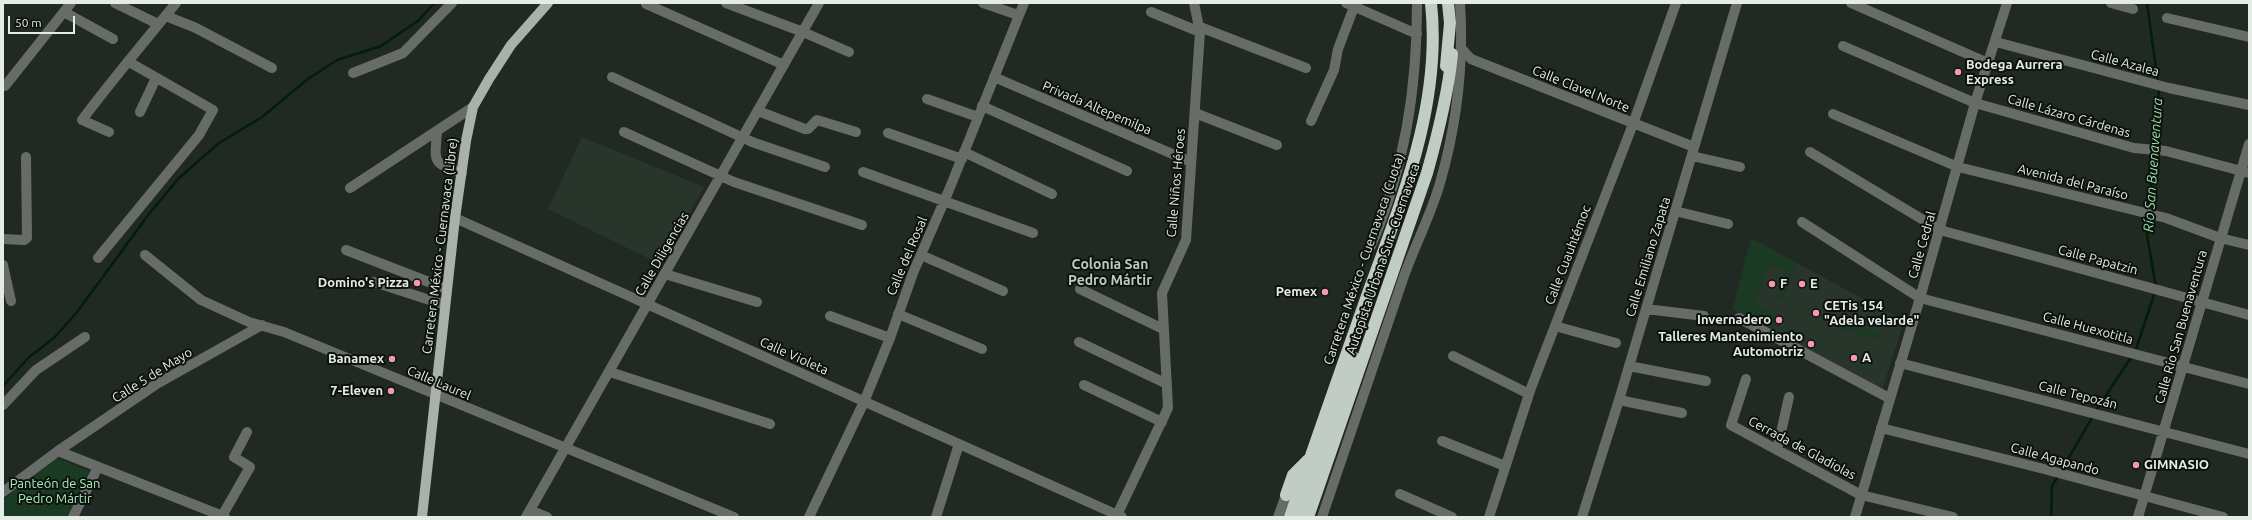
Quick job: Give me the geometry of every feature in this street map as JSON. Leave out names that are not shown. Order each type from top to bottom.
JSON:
[{"type":"highway","name":"Carretera México - Cuernavaca (Cuota)","points":[[1290,517],[1391,231],[1419,141],[1431,80],[1433,24],[1431,3]]},
{"type":"highway","name":"Autopista Urbana Sur - Cuernavaca","points":[[1300,517],[1421,156],[1432,110],[1437,71],[1440,3]]},
{"type":"highway","name":"Carretera México - Cuernavaca (Cuota)","points":[[1307,517],[1346,392],[1375,319],[1422,183],[1440,117],[1450,23],[1448,3]]},
{"type":"highway","name":"Autopista Urbana Sur - Cuernavaca","points":[[1307,517],[1392,279],[1438,136],[1450,79],[1453,26],[1452,3]]},
{"type":"highway","points":[[1286,495],[1293,475],[1309,460]]},
{"type":"main road","name":"Carretera México - Cuernavaca (Libre)","points":[[422,517],[434,395],[455,218],[474,107],[489,79],[511,45],[548,3]]},
{"type":"street","points":[[3,86],[6,86],[71,3]]},
{"type":"street","points":[[115,3],[158,24]]},
{"type":"street","points":[[109,132],[82,120],[115,76],[129,62],[176,3]]},
{"type":"street","points":[[353,73],[403,53],[452,3]]},
{"type":"street","points":[[726,3],[737,5],[849,52]]},
{"type":"street","name":"Calle Diligencias","points":[[528,514],[819,3]]},
{"type":"street","points":[[983,3],[1018,15]]},
{"type":"street","name":"Calle del Rosal","points":[[809,517],[864,402],[921,255],[963,156],[1024,3]]},
{"type":"street","name":"Calle Niños Héroes","points":[[1118,516],[1168,408],[1162,293],[1186,240],[1200,29],[1194,3]]},
{"type":"street","points":[[1371,246],[1386,211],[1406,134],[1413,98],[1417,34],[1417,3]]},
{"type":"street","points":[[1322,517],[1407,265],[1440,184],[1455,121],[1462,49],[1460,3]]},
{"type":"street","name":"Calle Cuauhtémoc","points":[[1489,517],[1529,394],[1633,124],[1676,3]]},
{"type":"street","name":"Calle Emiliano Zapata","points":[[1582,517],[1619,400],[1737,3]]},
{"type":"street","points":[[1851,3],[1988,64]]},
{"type":"street","name":"Calle Cedral","points":[[1855,517],[1880,428],[1940,230],[1975,103],[1996,42],[2007,3]]},
{"type":"street","points":[[2111,3],[2133,9]]},
{"type":"street","points":[[646,4],[784,65]]},
{"type":"street","points":[[1311,120],[1334,70],[1350,5],[1417,34]]},
{"type":"street","points":[[64,12],[113,39]]},
{"type":"street","points":[[1151,12],[1306,68]]},
{"type":"street","points":[[166,16],[196,28],[272,68]]},
{"type":"street","points":[[2167,18],[2249,37]]},
{"type":"street","name":"Calle Azalea","points":[[1996,42],[2169,88],[2249,105]]},
{"type":"street","name":"Calle Lázaro Cárdenas","points":[[1843,46],[1975,103],[2134,148],[2166,150],[2245,172]]},
{"type":"street","name":"Calle Clavel Norte","points":[[1462,49],[1472,58],[1633,124],[1693,151],[1740,166]]},
{"type":"street","points":[[98,258],[199,135],[213,110],[129,62]]},
{"type":"street","points":[[612,77],[744,136],[752,142],[825,167]]},
{"type":"street","name":"Privada Altepemilpa","points":[[994,77],[1191,162]]},
{"type":"street","points":[[140,112],[156,78]]},
{"type":"street","points":[[927,99],[978,117]]},
{"type":"street","points":[[982,106],[1127,171]]},
{"type":"street","points":[[350,188],[474,107]]},
{"type":"street","points":[[758,111],[804,129],[808,129],[817,120],[856,132]]},
{"type":"street","points":[[1195,113],[1277,145]]},
{"type":"street","name":"Avenida del Paraíso","points":[[1833,114],[1958,167],[2166,218],[2220,238],[2249,245]]},
{"type":"street","points":[[437,131],[436,157],[438,163],[442,167],[462,173]]},
{"type":"street","points":[[624,132],[721,177],[862,225]]},
{"type":"street","points":[[888,133],[963,156],[1052,194]]},
{"type":"street","name":"Calle Río San Buenaventura","points":[[2138,517],[2220,238],[2245,172],[2249,144]]},
{"type":"street","name":"Calle Papatzin","points":[[1810,152],[1940,230],[2249,315]]},
{"type":"street","points":[[3,239],[24,240],[28,234],[26,157]]},
{"type":"street","points":[[863,172],[1033,232]]},
{"type":"street","points":[[1675,212],[1728,224]]},
{"type":"street","name":"Calle Violeta","points":[[455,218],[1118,516]]},
{"type":"street","name":"Calle Huexotitla","points":[[1802,222],[1920,298],[2249,384]]},
{"type":"street","points":[[346,250],[447,288]]},
{"type":"street","name":"Calle Laurel","points":[[145,255],[201,300],[221,310],[284,332],[434,395],[734,517]]},
{"type":"street","points":[[921,255],[1003,291]]},
{"type":"street","points":[[1396,260],[1407,265]]},
{"type":"street","points":[[3,265],[11,301]]},
{"type":"street","points":[[665,274],[757,302]]},
{"type":"street","points":[[374,282],[445,304]]},
{"type":"street","points":[[1080,289],[1163,329]]},
{"type":"street","points":[[1646,309],[1704,316]]},
{"type":"street","points":[[898,314],[982,349]]},
{"type":"street","points":[[830,316],[890,338]]},
{"type":"street","points":[[1738,318],[1889,398]]},
{"type":"street","name":"Calle 5 de Mayo","points":[[3,492],[58,451],[155,385],[262,325]]},
{"type":"street","points":[[1555,326],[1616,343]]},
{"type":"street","points":[[3,405],[36,370],[85,337]]},
{"type":"street","points":[[1079,342],[1167,384]]},
{"type":"street","points":[[1453,356],[1529,394]]},
{"type":"street","name":"Calle Tepozán","points":[[1900,363],[2077,407],[2249,454]]},
{"type":"street","points":[[1629,366],[1706,381]]},
{"type":"street","points":[[610,372],[770,424]]},
{"type":"street","name":"Cerrada de Gladiolas","points":[[1746,379],[1731,426],[1861,495],[1952,517]]},
{"type":"street","points":[[1084,385],[1162,422]]},
{"type":"street","points":[[1777,450],[1790,397]]},
{"type":"street","points":[[1619,400],[1682,413]]},
{"type":"street","name":"Calle Agapando","points":[[1880,428],[2044,469],[2223,517]]},
{"type":"street","points":[[58,451],[224,516],[250,466],[234,456],[247,432]]},
{"type":"street","points":[[1442,441],[1505,466]]},
{"type":"street","points":[[936,517],[959,444]]},
{"type":"street","points":[[73,517],[98,467]]},
{"type":"street","points":[[1400,494],[1452,517]]},
{"type":"street","points":[[1278,517],[1286,495]]},
{"type":"street","points":[[528,514],[547,517]]},
{"type":"shaded area","points":[[582,137],[704,187],[662,265],[548,209]]},
{"type":"shaded area","name":"CETis 154 \"Adela velarde\"","points":[[1751,238],[1904,321],[1882,391],[1733,309]]},
{"type":"green space","points":[[1751,238],[1775,251],[1775,254],[1796,262],[1792,273],[1771,265],[1768,267],[1754,305],[1777,313],[1771,330],[1733,309]]},
{"type":"green space","points":[[1786,273],[1791,275],[1783,300],[1778,298]]},
{"type":"green space","points":[[1838,319],[1880,333],[1878,340],[1836,327]]},
{"type":"green space","name":"Panteón de San Pedro Mártir","points":[[55,457],[93,473],[71,517],[3,517],[3,500]]},
{"type":"waterway","points":[[3,386],[28,358],[55,337],[77,312],[149,214],[178,179],[219,143],[262,117],[308,79],[337,60],[381,46],[419,20],[434,3]]},
{"type":"waterway","name":"Río San Buenaventura","points":[[2147,3],[2158,83]]},
{"type":"waterway","name":"Río San Buenaventura","points":[[2155,146],[2159,88]]},
{"type":"waterway","name":"Río San Buenaventura","points":[[2149,210],[2154,151]]},
{"type":"waterway","name":"Río San Buenaventura","points":[[2148,217],[2147,235],[2156,287]]},
{"type":"waterway","name":"Río San Buenaventura","points":[[2135,352],[2155,292]]},
{"type":"waterway","name":"Río San Buenaventura","points":[[2095,412],[2132,356]]},
{"type":"waterway","name":"Río San Buenaventura","points":[[2061,471],[2093,416]]},
{"type":"waterway","name":"Río San Buenaventura","points":[[2051,517],[2052,486],[2059,475]]},
{"type":"place","name":"Bodega Aurrera Express","points":[[1958,72]]},
{"type":"place","name":"Domino's Pizza","points":[[417,283]]},
{"type":"place","name":"F","points":[[1772,284]]},
{"type":"place","name":"E","points":[[1802,284]]},
{"type":"place","name":"Pemex","points":[[1325,292]]},
{"type":"place","name":"CETis 154 \"Adela velarde\"","points":[[1816,313]]},
{"type":"place","name":"Invernadero","points":[[1779,320]]},
{"type":"place","name":"Talleres Mantenimiento Automotriz","points":[[1811,344]]},
{"type":"place","name":"A","points":[[1854,358]]},
{"type":"place","name":"Banamex","points":[[392,359]]},
{"type":"place","name":"7-Eleven","points":[[391,391]]},
{"type":"place","name":"GIMNASIO","points":[[2136,465]]},
{"type":"district","name":"Colonia San Pedro Mártir","points":[[1110,272]]}]
